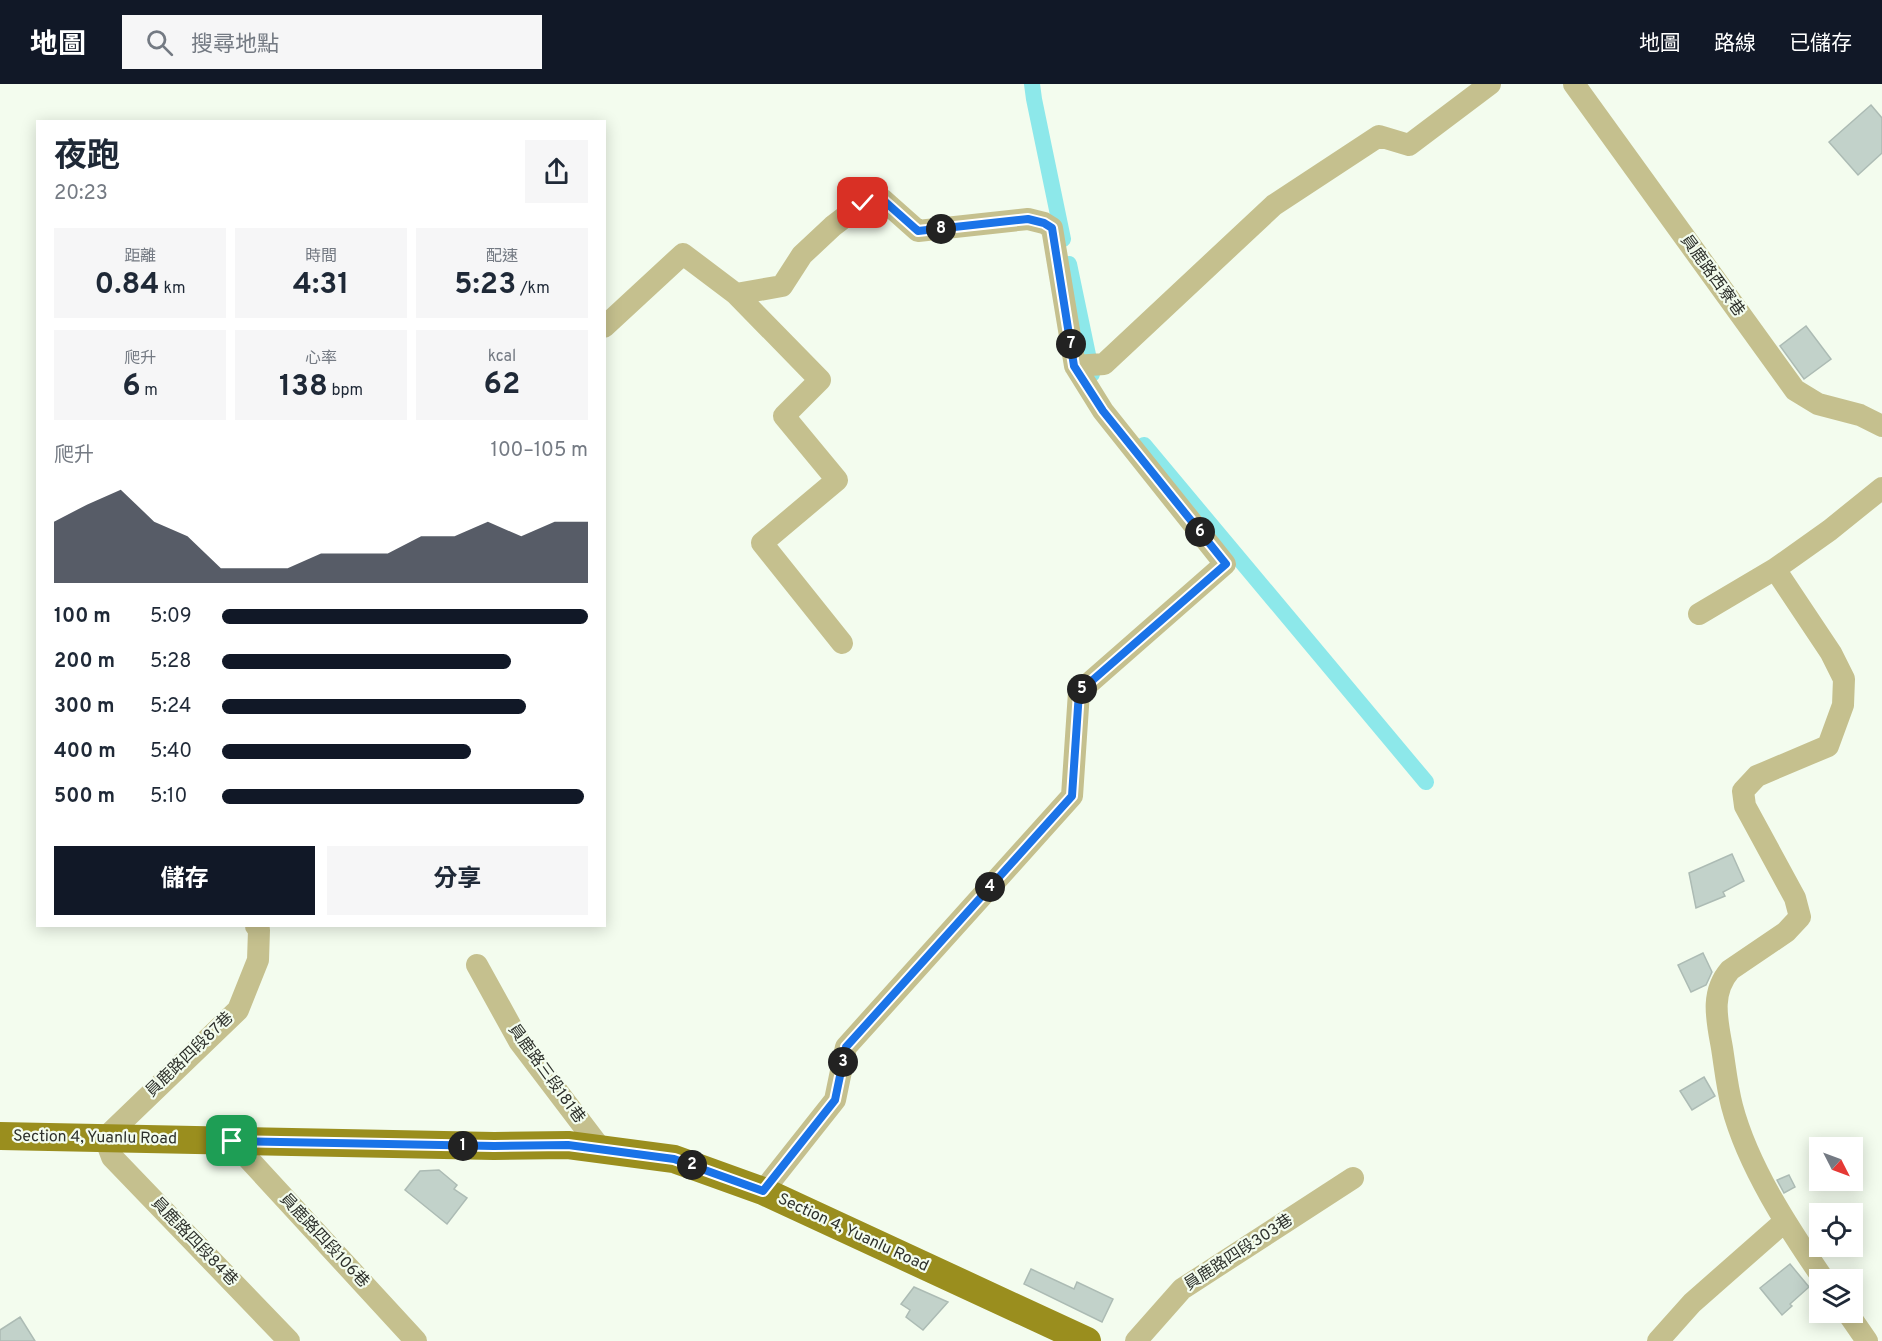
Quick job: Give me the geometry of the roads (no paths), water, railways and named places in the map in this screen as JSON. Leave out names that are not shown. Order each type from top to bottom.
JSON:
[{"type":"main road","name":"Section 4, Yuanlu Road","points":[[0,1136],[494,1146],[568,1145],[674,1159],[763,1191],[1087,1341]]},
{"type":"street","points":[[1074,366],[1104,364],[1274,205],[1379,136],[1409,145],[1490,84]]},
{"type":"street","name":"員鹿路西寮巷","points":[[1574,84],[1795,390],[1818,404],[1860,415],[1882,426]]},
{"type":"street","points":[[736,294],[782,286],[802,255],[833,226],[863,203],[882,199],[918,231],[1028,219],[1044,223],[1052,228],[1074,366],[1103,411],[1226,564],[1079,692],[1072,796],[846,1047],[835,1100],[763,1191]]},
{"type":"street","points":[[606,325],[682,254],[736,294],[820,380],[784,416],[837,480],[762,543],[842,644]]},
{"type":"street","points":[[1699,614],[1776,569],[1882,488]]},
{"type":"street","points":[[1776,569],[1831,653],[1844,679],[1843,705],[1828,746],[1757,776],[1743,791],[1744,806],[1795,898],[1800,917],[1786,932],[1730,970],[1724,977],[1718,992],[1716,1011],[1732,1107],[1747,1148],[1784,1222],[1816,1269]]},
{"type":"street","name":"員鹿路四段87巷","points":[[105,1138],[238,1010],[258,960],[259,930],[257,927]]},
{"type":"street","name":"員鹿路三段181巷","points":[[477,965],[519,1041],[601,1149]]},
{"type":"street","name":"員鹿路四段84巷","points":[[105,1138],[112,1157],[289,1341]]},
{"type":"street","name":"員鹿路四段106巷","points":[[232,1141],[416,1341]]},
{"type":"street","name":"員鹿路四段303巷","points":[[1136,1341],[1182,1289],[1353,1178]]},
{"type":"street","points":[[1658,1341],[1692,1303],[1784,1222]]},
{"type":"street","points":[[1855,1323],[1867,1341]]},
{"type":"waterway","points":[[1032,84],[1063,239]]},
{"type":"waterway","points":[[1069,264],[1092,374]]},
{"type":"waterway","points":[[1144,445],[1426,782]]}]
